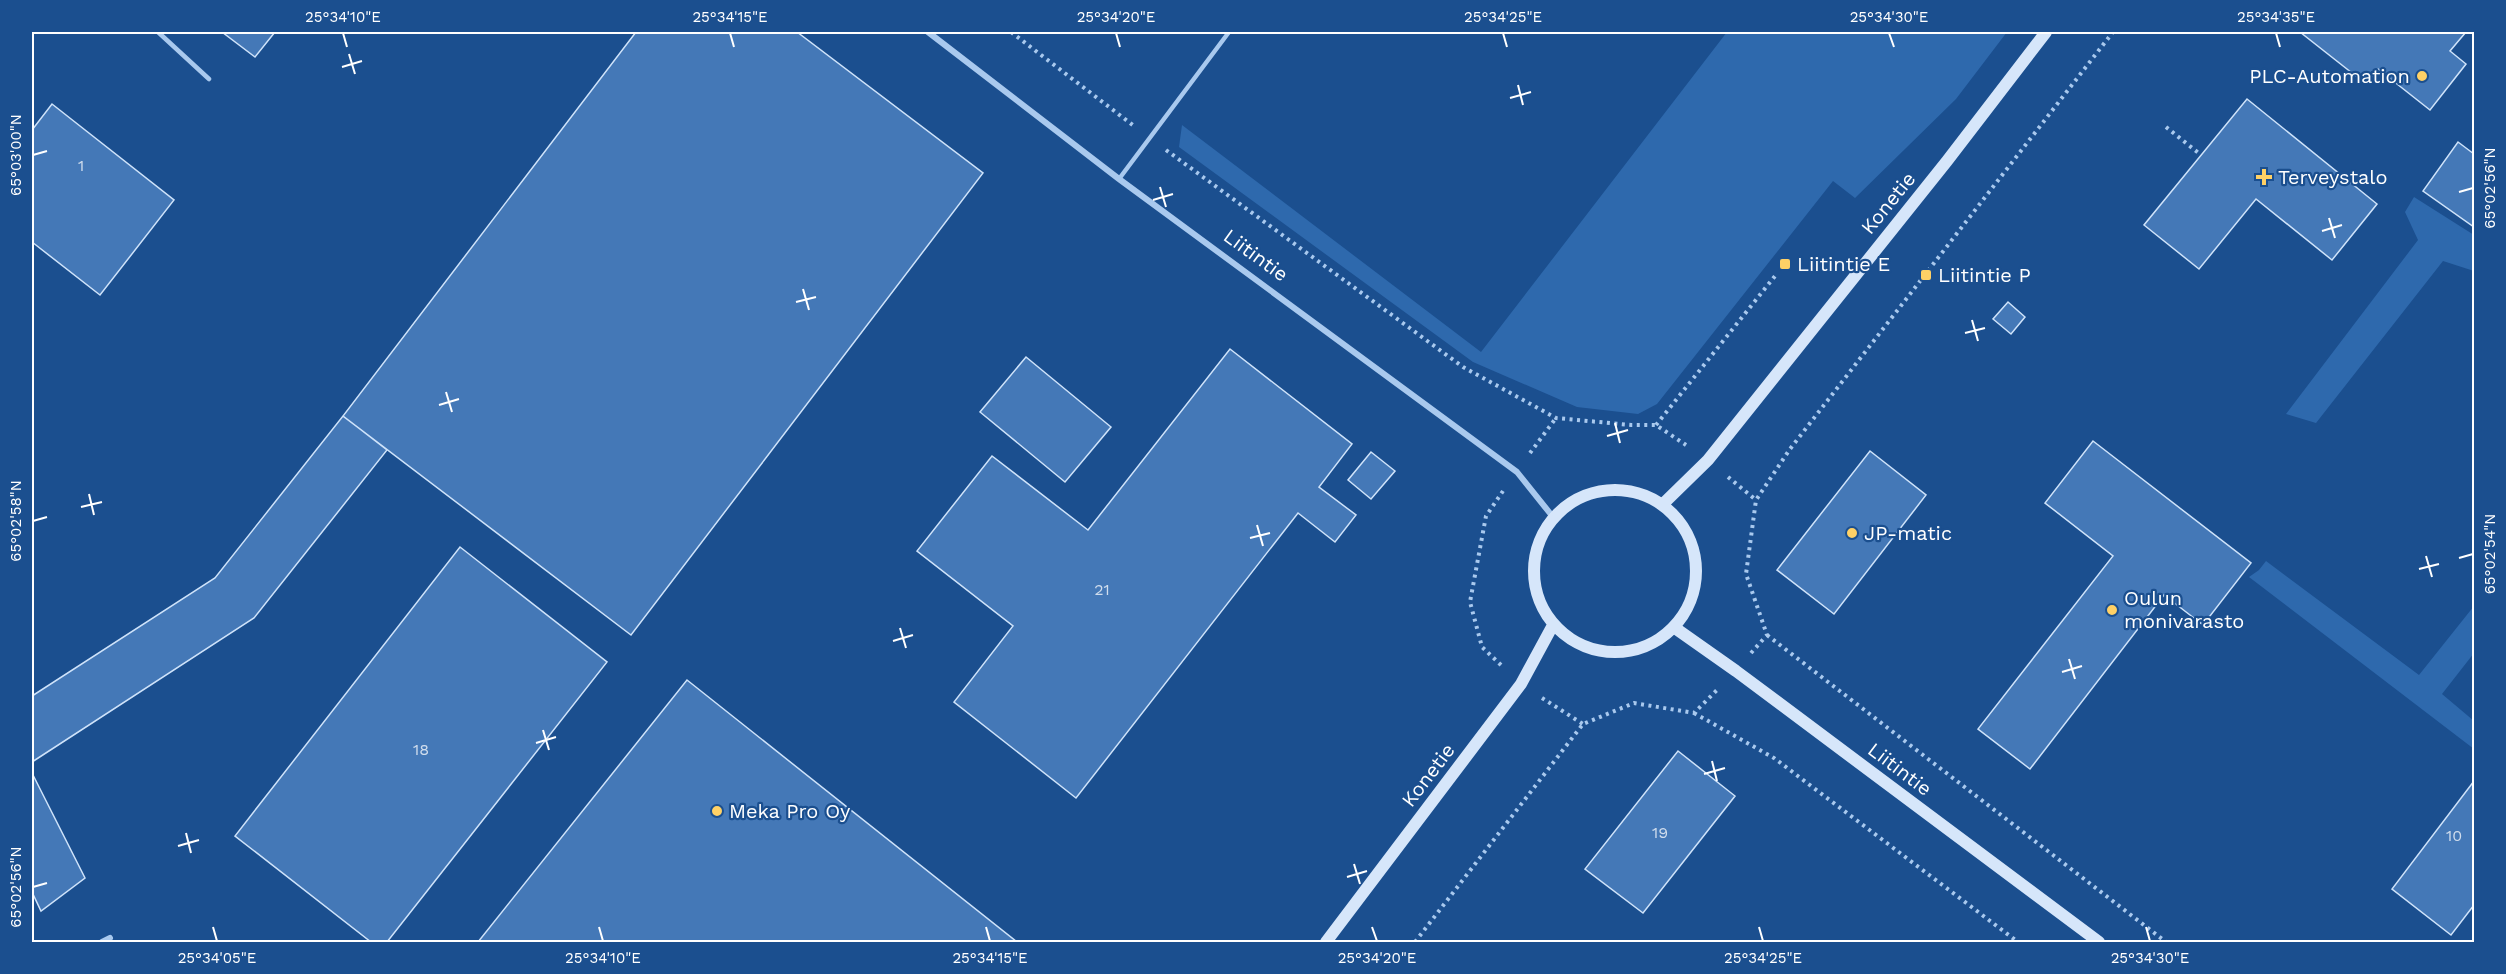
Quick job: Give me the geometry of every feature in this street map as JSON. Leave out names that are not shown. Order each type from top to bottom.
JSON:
[{"type":"street","name":"Liitintie","points":[[928,32],[1119,178],[1517,472],[1553,517]]},
{"type":"street","name":"Konetie","points":[[1663,504],[1708,460],[1940,170],[2046,32]]},
{"type":"street","points":[[1603,490],[1637,492],[1663,504],[1682,524],[1695,549],[1698,576],[1691,604],[1675,628],[1644,648],[1616,654],[1575,644],[1553,626],[1544,614],[1534,587],[1533,570],[1538,542],[1553,517],[1576,499],[1603,490]]},
{"type":"street","name":"Konetie","points":[[1326,942],[1521,684],[1553,626]]},
{"type":"street","name":"Liitintie","points":[[1675,628],[1736,670],[2099,942]]},
{"type":"street","points":[[102,942],[110,938]]},
{"type":"lane","points":[[158,32],[209,79]]},
{"type":"lane","points":[[1119,178],[1229,32]]},
{"type":"path","points":[[1011,32],[1463,367],[1556,418],[1631,425],[1656,424],[1708,460],[1756,500]]},
{"type":"path","points":[[2113,32],[1790,449],[1756,500],[1746,574],[1767,635],[2166,942]]},
{"type":"path","points":[[2166,127],[2201,156]]},
{"type":"path","points":[[1656,424],[1775,276]]},
{"type":"path","points":[[1556,418],[1486,516],[1470,602],[1482,647],[1521,684],[1583,724]]},
{"type":"path","points":[[1694,713],[1767,635]]},
{"type":"path","points":[[1415,942],[1583,724],[1634,703],[1694,713],[1774,758],[2018,942]]},
{"type":"shaded area","points":[[1727,32],[2007,32],[1956,99],[1855,198],[1833,181],[1657,404],[1638,414],[1577,407],[1473,362],[1179,147],[1182,125],[1481,352]]},
{"type":"shaded area","points":[[2414,197],[2474,235],[2474,271],[2443,261],[2316,423],[2286,414],[2418,240],[2405,212]]},
{"type":"shaded area","points":[[2266,561],[2419,675],[2474,606],[2474,653],[2442,694],[2474,721],[2474,749],[2249,577]]},
{"type":"building","points":[[222,32],[275,32],[255,57]]},
{"type":"building","points":[[636,32],[797,32],[983,173],[631,635],[343,416]]},
{"type":"building","name":"PLC-Automation","points":[[2300,32],[2466,32],[2450,51],[2466,64],[2430,110],[2378,69],[2366,84]]},
{"type":"building","name":"Terveystalo","points":[[2247,99],[2377,204],[2332,260],[2256,199],[2199,269],[2144,225]]},
{"type":"building","points":[[52,104],[174,200],[100,295],[32,242],[32,130]]},
{"type":"building","points":[[2458,142],[2474,154],[2474,227],[2423,191]]},
{"type":"building","points":[[2008,302],[2025,317],[2011,334],[1993,319]]},
{"type":"building","points":[[1230,349],[1352,444],[1319,487],[1356,515],[1335,542],[1298,513],[1076,798],[954,702],[1013,626],[917,551],[992,456],[1088,530]]},
{"type":"building","points":[[1026,357],[1111,427],[1065,482],[980,412]]},
{"type":"building","points":[[343,416],[387,450],[254,618],[32,762],[32,696],[215,578]]},
{"type":"building","name":"Oulun monivarasto","points":[[2093,441],[2251,563],[2203,625],[2164,595],[2030,769],[1978,729],[2113,556],[2045,503]]},
{"type":"building","name":"JP-matic","points":[[1870,451],[1926,495],[1834,614],[1777,570]]},
{"type":"building","points":[[1371,452],[1395,471],[1371,499],[1348,480]]},
{"type":"building","points":[[460,547],[607,662],[387,942],[371,942],[235,836]]},
{"type":"building","name":"Meka Pro Oy","points":[[687,680],[1017,942],[478,942]]},
{"type":"building","points":[[1678,751],[1735,796],[1643,913],[1585,869]]},
{"type":"building","points":[[32,773],[85,878],[41,911],[32,892]]},
{"type":"building","points":[[2474,781],[2474,905],[2451,935],[2392,889]]},
{"type":"place","name":"PLC-Automation","points":[[2422,76]]},
{"type":"place","name":"Terveystalo","points":[[2264,177]]},
{"type":"place","name":"Liitintie E","points":[[1785,264]]},
{"type":"place","name":"Liitintie P","points":[[1926,275]]},
{"type":"place","name":"JP-matic","points":[[1852,533]]},
{"type":"place","name":"Oulun monivarasto","points":[[2112,610]]},
{"type":"place","name":"Meka Pro Oy","points":[[717,811]]}]
